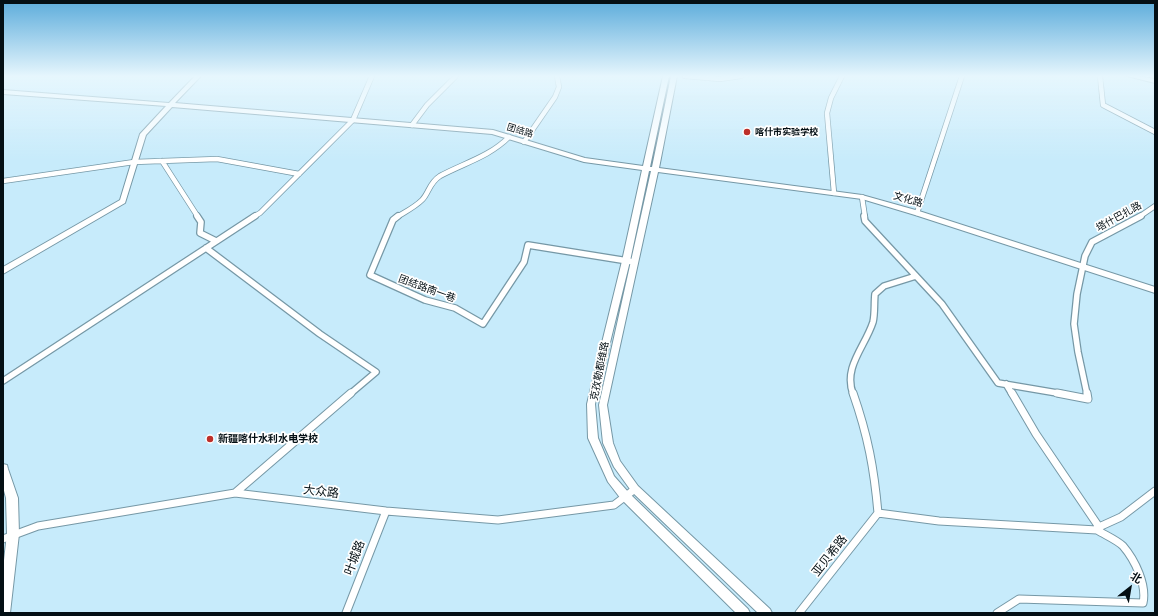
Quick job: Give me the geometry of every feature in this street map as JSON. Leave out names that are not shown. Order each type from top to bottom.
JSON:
[{"type":"main road","points":[[3,271],[123,201],[143,134],[169,105]]},
{"type":"main road","name":"团结路","points":[[179,105],[493,132],[584,160],[646,169]]},
{"type":"main road","name":"克孜勒都维路","points":[[660,105],[646,169],[603,405],[608,443],[617,464],[635,489],[766,613]]},
{"type":"main road","name":"克孜勒都维路","points":[[668,105],[655,170],[591,404],[590,411],[593,438],[611,479],[625,496],[744,613]]},
{"type":"main road","name":"文化路","points":[[646,169],[862,197],[917,212],[1155,290]]},
{"type":"main road","points":[[3,469],[12,498],[8,536],[4,613]]},
{"type":"street","points":[[3,381],[260,213],[353,120],[360,105]]},
{"type":"street","points":[[412,125],[422,109],[429,105]]},
{"type":"street","points":[[524,142],[550,105]]},
{"type":"street","points":[[829,105],[827,113],[834,194]]},
{"type":"street","points":[[917,212],[952,105]]},
{"type":"street","points":[[1103,105],[1155,132]]},
{"type":"street","name":"团结路南一巷","points":[[509,137],[500,146],[481,158],[439,177],[428,188],[423,199],[393,220],[370,275],[425,300],[455,308],[483,324],[524,262],[528,245],[630,261]]},
{"type":"street","points":[[3,181],[134,162],[217,159],[299,174]]},
{"type":"street","points":[[162,161],[201,222],[200,232],[216,241]]},
{"type":"street","points":[[862,197],[865,221],[942,304],[998,383],[1006,384],[1036,434],[1098,529],[1123,546],[1141,576],[1145,594],[1143,603],[1019,599],[997,613]]},
{"type":"street","name":"塔什巴扎路","points":[[1006,384],[1088,399],[1074,324],[1082,266],[1091,243],[1144,216],[1155,206]]},
{"type":"street","points":[[206,248],[320,334],[376,372],[235,493]]},
{"type":"street","points":[[916,276],[884,286],[875,294],[873,321],[851,368],[850,386],[865,428],[874,469],[878,513],[939,521],[1098,529],[1121,517],[1155,491]]},
{"type":"street","name":"大众路","points":[[8,536],[38,526],[235,493],[386,511],[498,520],[614,505],[635,489]]},
{"type":"street","name":"叶城路","points":[[346,613],[386,511]]},
{"type":"street","name":"亚贝希路","points":[[799,613],[878,513]]},
{"type":"place","name":"喀什市实验学校","points":[[747,132]]},
{"type":"place","name":"新疆喀什水利水电学校","points":[[210,439]]}]
